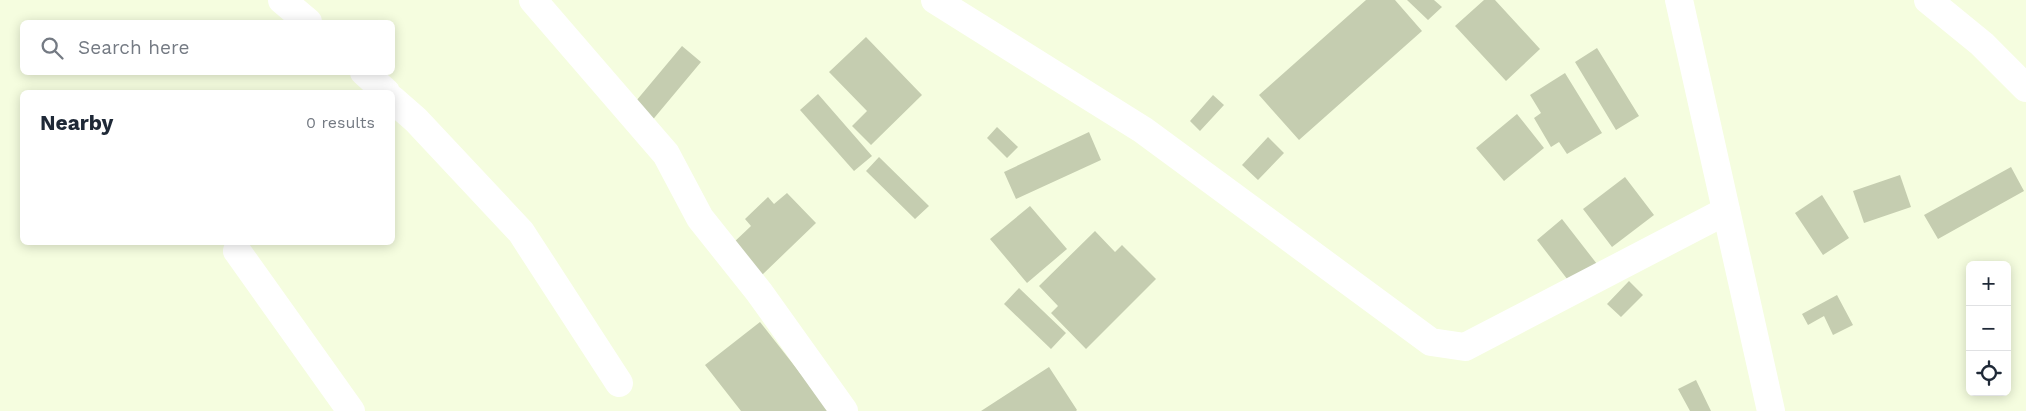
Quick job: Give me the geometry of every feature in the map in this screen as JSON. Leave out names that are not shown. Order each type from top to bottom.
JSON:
[{"type":"street","points":[[282,0],[306,20]]},
{"type":"street","points":[[534,0],[666,154],[700,218],[759,292],[844,411]]},
{"type":"street","points":[[935,0],[1143,130],[1431,342],[1465,346],[1726,211]]},
{"type":"street","points":[[1679,0],[1771,411]]},
{"type":"street","points":[[1928,0],[1982,44],[2026,88]]},
{"type":"street","points":[[367,75],[384,90]]},
{"type":"street","points":[[395,102],[416,120],[521,232],[619,383]]},
{"type":"street","points":[[237,251],[351,411]]},
{"type":"building","points":[[1366,0],[1395,0],[1422,31],[1299,140],[1259,95]]},
{"type":"building","points":[[1407,0],[1434,0],[1442,7],[1428,20]]},
{"type":"building","points":[[1484,0],[1495,0],[1540,49],[1506,81],[1455,26]]},
{"type":"building","points":[[866,37],[922,95],[871,145],[852,126],[867,111],[829,72]]},
{"type":"building","points":[[682,46],[701,62],[650,123],[631,107]]},
{"type":"building","points":[[1597,48],[1639,116],[1616,130],[1575,62]]},
{"type":"building","points":[[1565,73],[1602,133],[1567,154],[1559,142],[1551,147],[1534,118],[1541,113],[1530,95]]},
{"type":"building","points":[[818,94],[872,156],[854,171],[800,110]]},
{"type":"building","points":[[1213,95],[1224,105],[1200,131],[1190,121]]},
{"type":"building","points":[[1517,114],[1544,148],[1504,181],[1476,148]]},
{"type":"building","points":[[997,127],[1018,147],[1007,158],[987,138]]},
{"type":"building","points":[[1089,132],[1101,160],[1016,199],[1004,172]]},
{"type":"building","points":[[1268,137],[1284,153],[1258,180],[1242,165]]},
{"type":"building","points":[[879,157],[929,206],[915,219],[866,171]]},
{"type":"building","points":[[2011,167],[2024,191],[1938,239],[1924,215]]},
{"type":"building","points":[[1900,175],[1911,207],[1864,223],[1853,191]]},
{"type":"building","points":[[1625,177],[1654,215],[1612,247],[1583,209]]},
{"type":"building","points":[[787,193],[816,223],[762,275],[732,244],[751,226],[745,219],[768,197],[774,204]]},
{"type":"building","points":[[1822,195],[1849,238],[1823,255],[1795,213]]},
{"type":"building","points":[[1030,206],[1067,249],[1027,283],[990,239]]},
{"type":"building","points":[[1562,219],[1597,264],[1571,284],[1537,240]]},
{"type":"building","points":[[1095,231],[1115,252],[1122,245],[1156,279],[1086,349],[1051,313],[1058,306],[1039,286]]},
{"type":"building","points":[[1629,281],[1643,295],[1621,317],[1607,304]]},
{"type":"building","points":[[1019,288],[1066,333],[1051,349],[1004,304]]},
{"type":"building","points":[[1837,295],[1853,325],[1833,335],[1824,316],[1808,325],[1802,314]]},
{"type":"building","points":[[760,322],[830,411],[741,411],[705,365]]},
{"type":"building","points":[[1049,367],[1076,411],[981,411]]},
{"type":"building","points":[[1696,380],[1711,411],[1690,411],[1678,389]]}]
